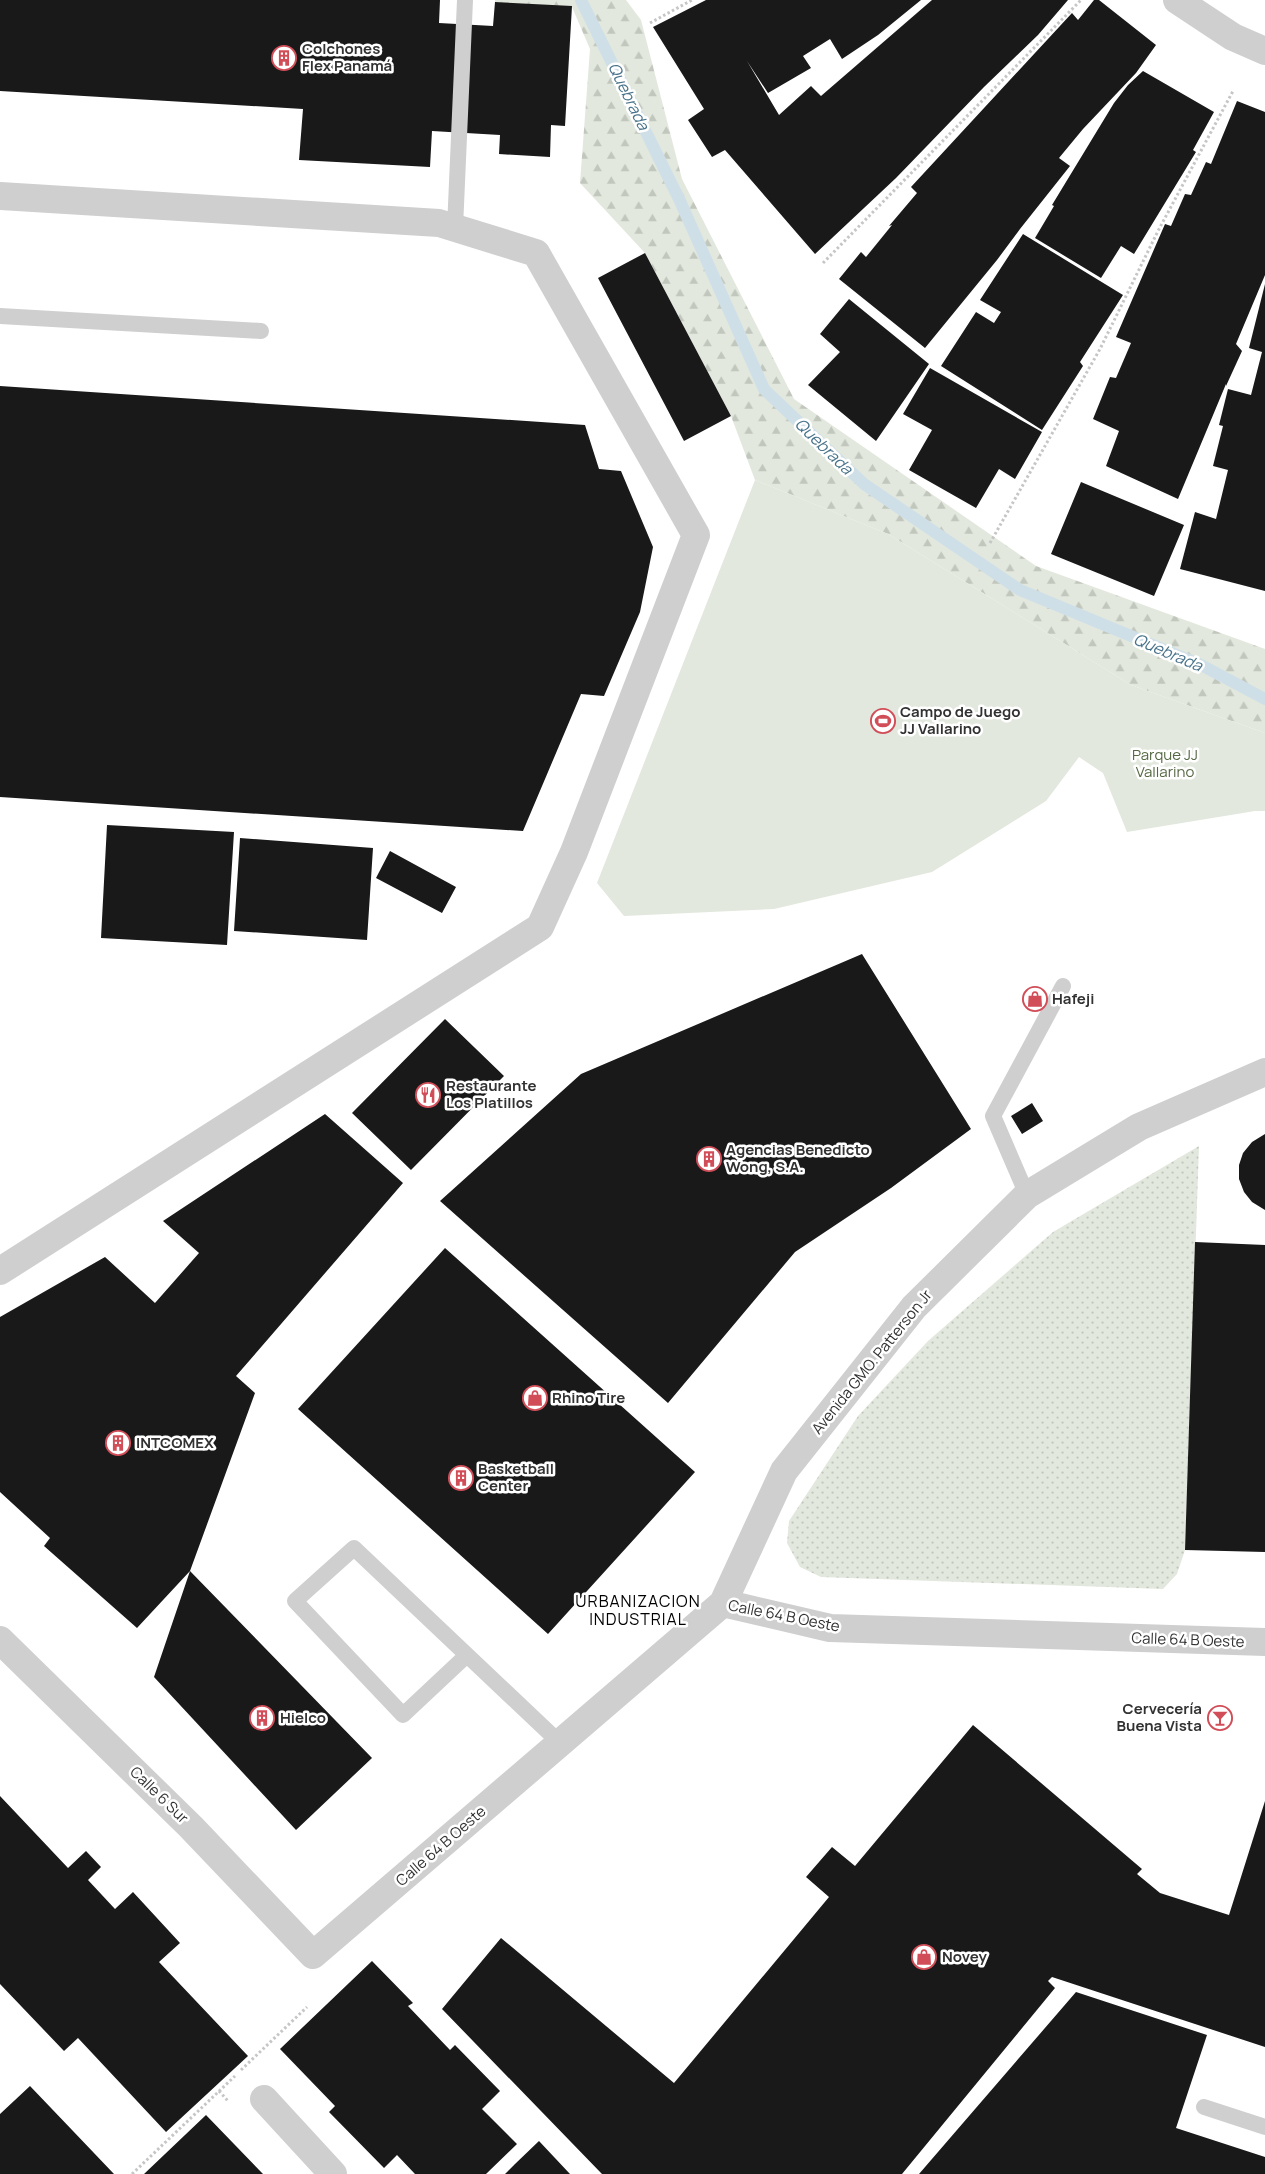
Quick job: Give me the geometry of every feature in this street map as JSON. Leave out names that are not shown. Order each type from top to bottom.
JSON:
[{"type":"street","points":[[1177,0],[1233,37],[1265,51]]},
{"type":"street","points":[[0,196],[439,223],[536,253],[696,535],[574,852],[540,927],[0,1271]]},
{"type":"street","name":"Avenida GMO. Patterson Jr","points":[[723,1603],[784,1471],[914,1306],[1027,1195],[1139,1127],[1265,1072]]},
{"type":"street","name":"Calle 64 B Oeste","points":[[314,1954],[723,1603],[830,1628],[1265,1642]]},
{"type":"street","name":"Calle 6 Sur","points":[[0,1640],[191,1827],[314,1954]]},
{"type":"street","points":[[264,2099],[333,2174]]},
{"type":"lane","points":[[455,228],[465,0]]},
{"type":"lane","points":[[0,316],[261,331]]},
{"type":"lane","points":[[1027,1195],[993,1116],[1063,986]]},
{"type":"lane","points":[[467,1655],[403,1715],[295,1601],[354,1548],[560,1743]]},
{"type":"lane","points":[[1204,2107],[1265,2127]]},
{"type":"path","points":[[650,22],[692,0]]},
{"type":"path","points":[[823,264],[1082,0]]},
{"type":"path","points":[[990,543],[1100,349],[1158,231],[1233,91]]},
{"type":"path","points":[[132,2174],[307,2007]]},
{"type":"path","points":[[219,2091],[234,2107]]},
{"type":"green space","points":[[495,0],[626,0],[641,20],[682,179],[794,399],[1036,566],[1265,649],[1265,733],[1131,685],[888,534],[755,480],[731,416],[645,253],[580,183],[590,49],[572,7],[495,2]]},
{"type":"green space","name":"Campo de Juego JJ Vallarino","points":[[755,480],[888,534],[1131,685],[1265,733],[1265,811],[1255,811],[1127,832],[1103,773],[1079,757],[1046,801],[932,872],[774,909],[624,916],[597,883]]},
{"type":"green space","points":[[1199,1146],[1185,1550],[1177,1574],[1163,1589],[821,1577],[800,1567],[787,1543],[789,1521],[858,1416],[928,1341],[1053,1232]]},
{"type":"building","name":"Colchones Flex Panamá","points":[[0,0],[440,0],[439,23],[493,26],[495,2],[572,6],[565,126],[551,125],[550,157],[499,154],[500,135],[432,131],[430,167],[299,160],[303,109],[0,91]]},
{"type":"building","points":[[706,0],[921,0],[878,35],[842,59],[830,39],[803,56],[811,68],[768,93],[747,61],[779,115],[811,86],[821,96],[932,0],[1068,0],[1038,35],[984,87],[896,178],[815,254],[725,150],[712,157],[688,120],[704,109],[653,27]]},
{"type":"building","points":[[1094,0],[1099,0],[1156,45],[1136,73],[1083,129],[1059,158],[1070,166],[925,348],[839,279],[861,252],[866,257],[892,225],[889,226],[917,193],[911,187],[1072,13],[1078,20]]},
{"type":"building","points":[[1143,71],[1214,112],[1193,150],[1196,152],[1134,254],[1121,246],[1101,278],[1035,238],[1054,206],[1052,205],[1114,103],[1128,85]]},
{"type":"building","points":[[1237,101],[1265,112],[1265,275],[1236,344],[1242,351],[1226,386],[1226,384],[1178,499],[1106,466],[1119,431],[1093,419],[1110,377],[1116,378],[1131,343],[1116,337],[1165,224],[1171,226],[1185,194],[1191,195],[1206,162],[1211,164]]},
{"type":"building","points":[[1023,234],[1123,295],[1080,362],[1083,366],[1042,430],[941,366],[976,312],[994,323],[1001,312],[980,300]]},
{"type":"building","points":[[645,253],[731,416],[684,441],[598,278]]},
{"type":"building","points":[[1265,284],[1265,591],[1180,569],[1195,512],[1216,519],[1228,470],[1213,466],[1223,426],[1219,425],[1228,389],[1251,395],[1262,352],[1249,348]]},
{"type":"building","points":[[849,299],[929,364],[876,441],[808,385],[840,352],[820,334]]},
{"type":"building","points":[[930,368],[1042,432],[1015,479],[999,469],[976,508],[909,470],[932,430],[903,414]]},
{"type":"building","points":[[0,386],[585,425],[599,469],[621,471],[653,547],[640,612],[604,696],[581,694],[523,831],[0,797]]},
{"type":"building","points":[[1081,482],[1184,525],[1154,596],[1051,554]]},
{"type":"building","points":[[107,825],[234,832],[227,945],[101,938]]},
{"type":"building","points":[[240,838],[373,848],[367,940],[234,931]]},
{"type":"building","points":[[390,851],[456,887],[442,913],[376,878]]},
{"type":"building","name":"Agencias Benedicto Wong, S.A.","points":[[862,954],[971,1129],[891,1188],[795,1252],[668,1403],[440,1201],[581,1074]]},
{"type":"building","name":"Restaurante Los Platillos","points":[[445,1019],[504,1076],[411,1170],[352,1113]]},
{"type":"building","points":[[1032,1103],[1043,1121],[1022,1134],[1011,1116]]},
{"type":"building","name":"INTCOMEX","points":[[325,1114],[403,1183],[236,1376],[255,1393],[190,1571],[137,1628],[44,1546],[50,1538],[0,1492],[0,1317],[105,1257],[155,1303],[199,1253],[163,1221]]},
{"type":"building","points":[[1265,1134],[1265,1210],[1252,1202],[1244,1192],[1239,1179],[1239,1165],[1243,1153],[1252,1142]]},
{"type":"building","points":[[1195,1242],[1265,1245],[1265,1552],[1185,1550]]},
{"type":"building","points":[[445,1248],[695,1472],[548,1634],[298,1409]]},
{"type":"building","name":"Hielco","points":[[190,1571],[372,1758],[296,1830],[154,1677]]},
{"type":"building","name":"Novey","points":[[973,1725],[1142,1869],[1137,1874],[1160,1893],[1229,1915],[1265,1801],[1265,2047],[1052,1977],[1048,1981],[1055,1988],[902,2174],[602,2174],[442,2009],[501,1938],[674,2083],[829,1897],[806,1877],[832,1847],[855,1866]]},
{"type":"building","points":[[0,1796],[68,1868],[86,1851],[101,1867],[88,1880],[115,1909],[133,1892],[180,1943],[159,1962],[248,2056],[166,2132],[78,2038],[64,2051],[0,1984]]},
{"type":"building","points":[[372,1961],[413,2003],[408,2006],[450,2050],[455,2045],[500,2091],[482,2109],[517,2144],[486,2174],[415,2174],[397,2155],[384,2168],[329,2112],[335,2106],[280,2049]]},
{"type":"building","points":[[1076,1992],[1207,2035],[1176,2128],[1265,2157],[1265,2174],[919,2174]]},
{"type":"building","points":[[30,2086],[114,2174],[0,2174],[0,2114]]},
{"type":"building","points":[[206,2115],[263,2174],[144,2174]]},
{"type":"building","points":[[539,2141],[570,2174],[505,2174],[515,2164]]},
{"type":"waterway","name":"Quebrada","points":[[581,0],[680,201],[764,389],[864,484],[1020,590],[1201,665],[1265,699]]},
{"type":"place","name":"Colchones Flex Panamá","points":[[284,58]]},
{"type":"place","name":"Campo de Juego JJ Vallarino","points":[[883,721]]},
{"type":"place","name":"Hafeji","points":[[1035,999]]},
{"type":"place","name":"Restaurante Los Platillos","points":[[428,1095]]},
{"type":"place","name":"Agencias Benedicto Wong, S.A.","points":[[709,1159]]},
{"type":"place","name":"Rhino Tire","points":[[535,1398]]},
{"type":"place","name":"INTCOMEX","points":[[118,1443]]},
{"type":"place","name":"Basketball Center","points":[[461,1478]]},
{"type":"place","name":"Hielco","points":[[262,1718]]},
{"type":"place","name":"Cervecería Buena Vista","points":[[1220,1718]]},
{"type":"place","name":"Novey","points":[[924,1957]]},
{"type":"district","name":"URBANIZACION INDUSTRIAL","points":[[638,1610]]},
{"type":"park label","name":"Parque JJ Vallarino","points":[[1165,764]]}]
